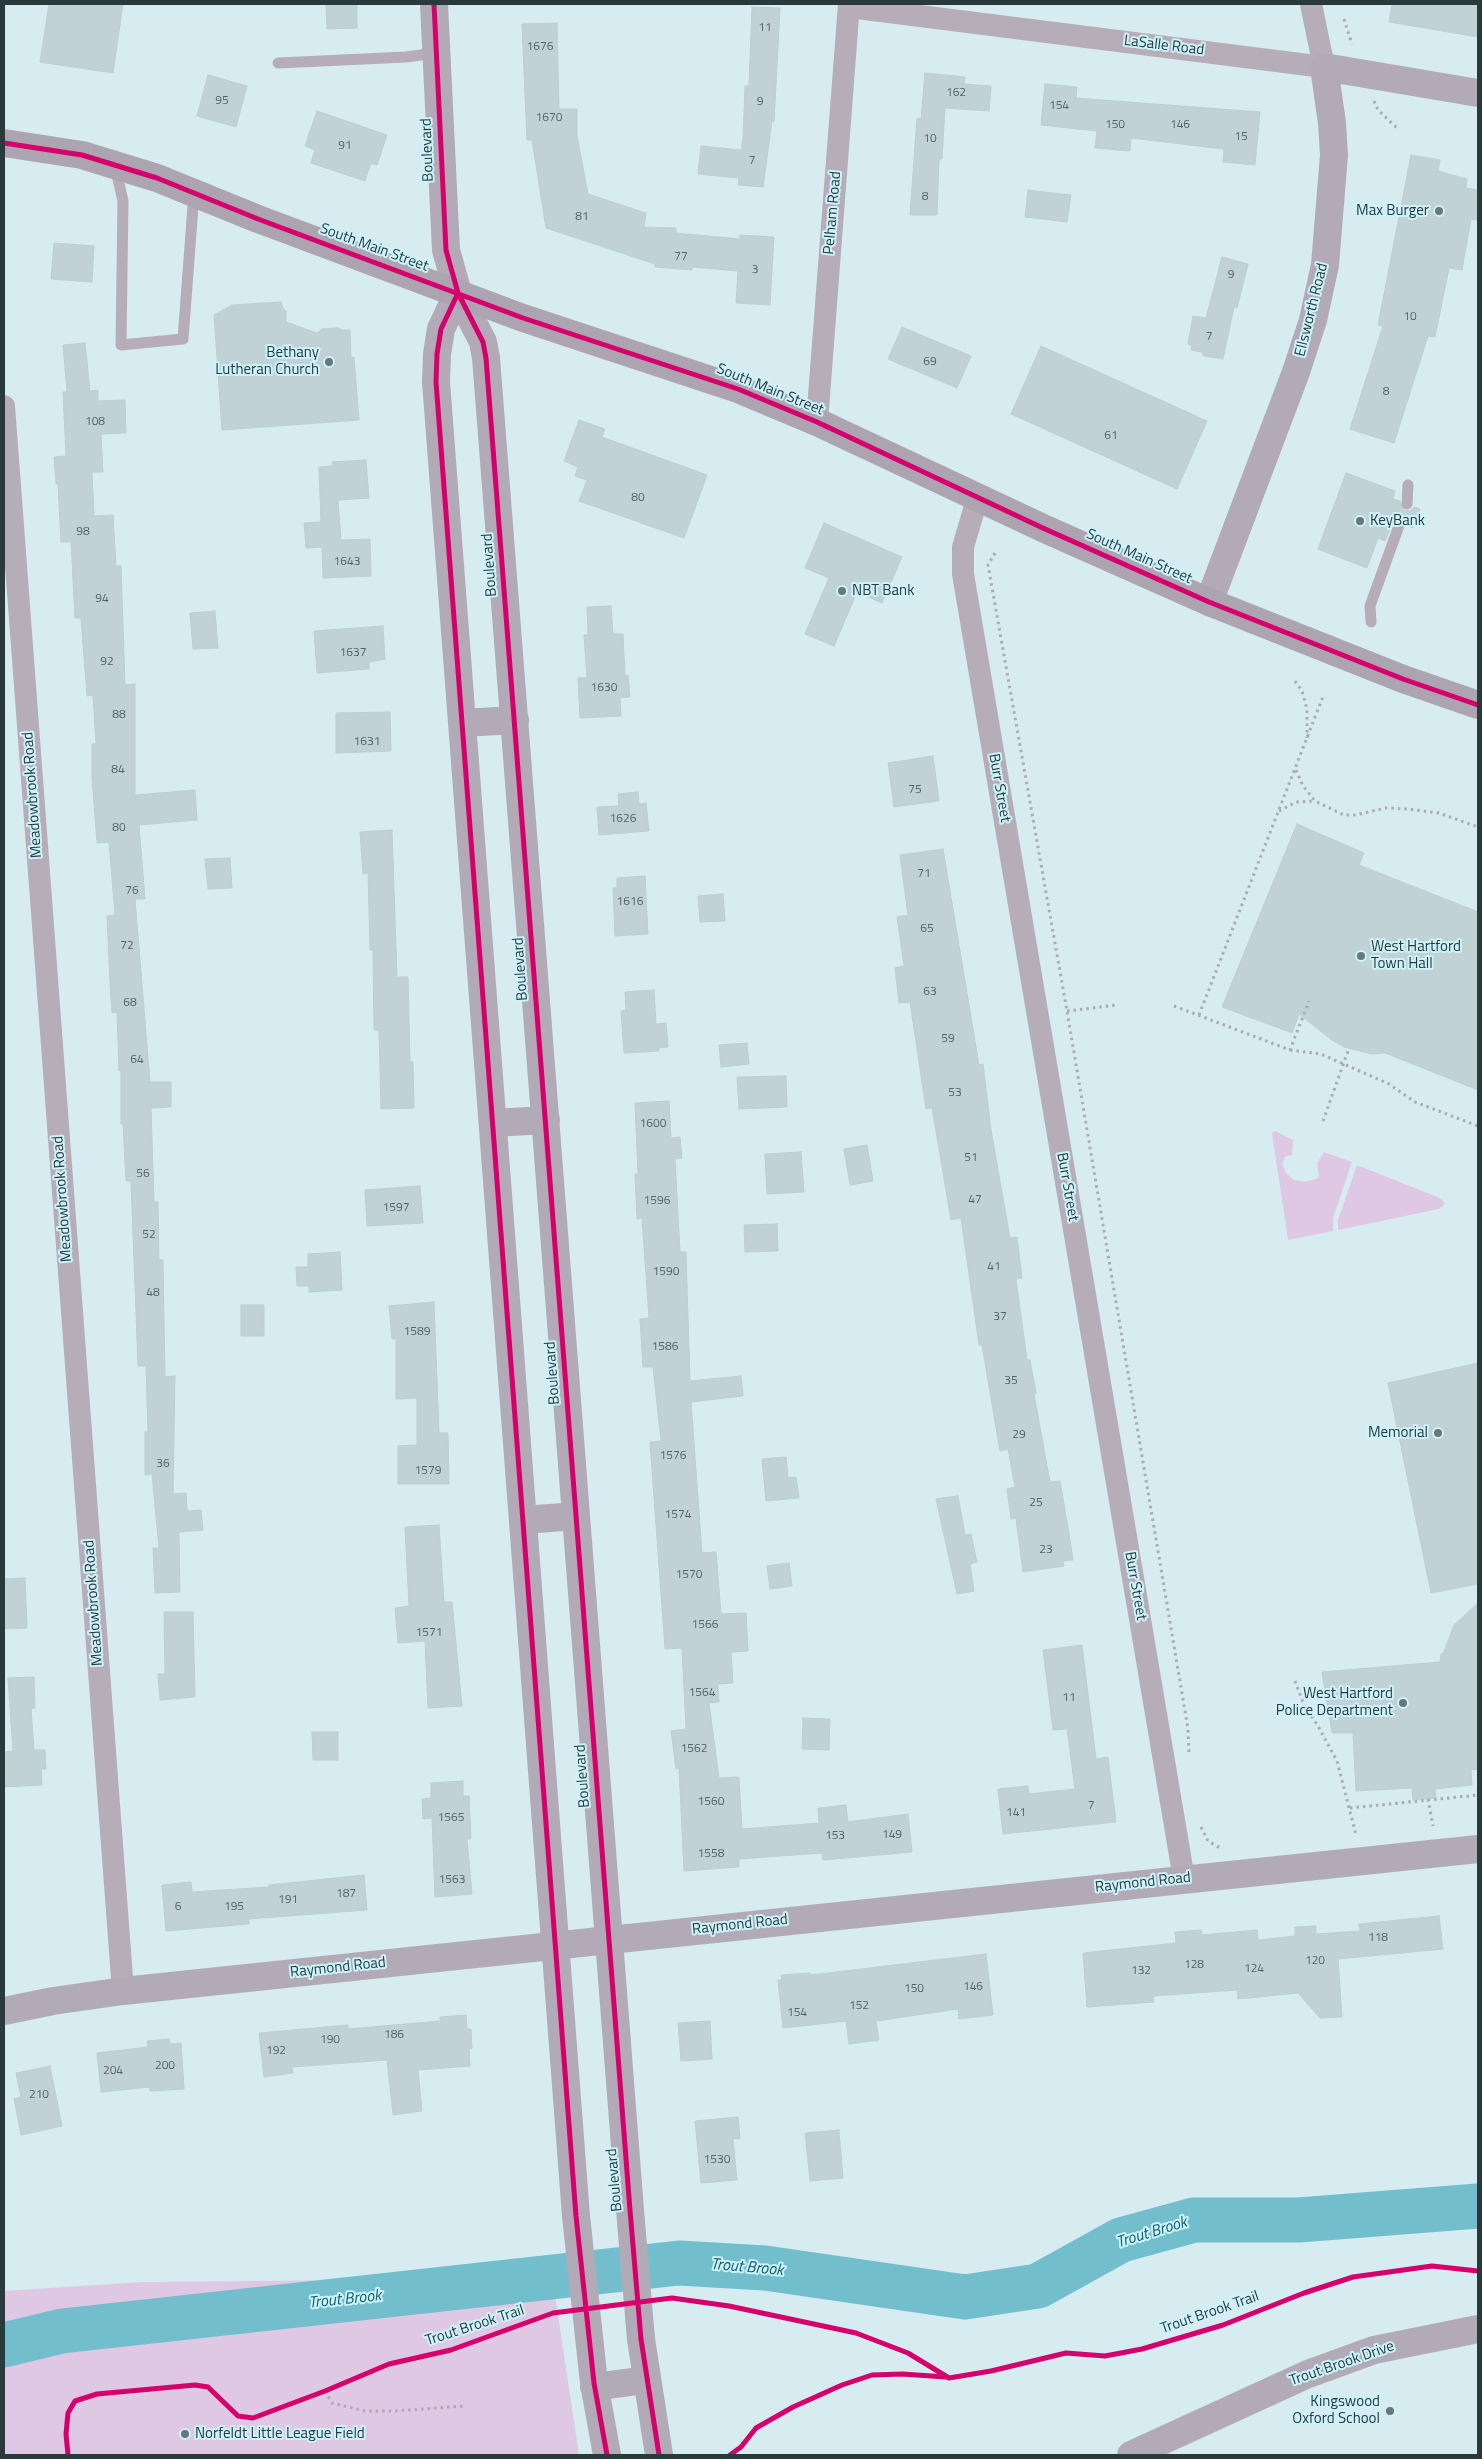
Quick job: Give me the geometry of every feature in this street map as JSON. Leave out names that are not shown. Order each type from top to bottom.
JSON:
[{"type":"main road","name":"Boulevard","points":[[434,4],[446,250],[458,293],[482,342],[486,358],[630,2210],[641,2339],[659,2455]]},
{"type":"main road","name":"LaSalle Road","points":[[1324,67],[1478,93]]},
{"type":"main road","name":"Ellsworth Road","points":[[1209,602],[1296,372],[1313,320],[1325,265],[1334,155],[1332,123],[1324,67]]},
{"type":"main road","name":"South Main Street","points":[[4,143],[82,155],[115,165],[524,318],[738,389],[817,422],[1045,529],[1209,602],[1403,679],[1478,705]]},
{"type":"main road","points":[[458,293],[441,329],[436,354],[436,382],[557,1945],[576,2216],[594,2387],[608,2455]]},
{"type":"main road","points":[[462,723],[514,720]]},
{"type":"main road","points":[[493,1123],[546,1120]]},
{"type":"main road","points":[[524,1520],[576,1516]]},
{"type":"main road","name":"Raymond Road","points":[[4,2011],[53,2001],[124,1991],[1478,1849]]},
{"type":"main road","name":"Trout Brook Drive","points":[[1130,2455],[1308,2374],[1374,2350],[1478,2329]]},
{"type":"main road","points":[[594,2387],[646,2380]]},
{"type":"street","name":"Ellsworth Road","points":[[1311,4],[1324,67]]},
{"type":"street","name":"LaSalle Road","points":[[849,5],[1324,67]]},
{"type":"street","name":"Pelham Road","points":[[817,422],[849,5]]},
{"type":"street","name":"Meadowbrook Road","points":[[4,406],[124,1991]]},
{"type":"street","name":"Burr Street","points":[[978,496],[963,547],[963,574],[1184,1879]]},
{"type":"lane","points":[[278,62],[406,57],[436,53]]},
{"type":"lane","points":[[115,165],[123,201],[121,345],[183,339],[194,193]]},
{"type":"lane","points":[[1407,504],[1408,485]]},
{"type":"lane","points":[[1371,622],[1370,606],[1400,523]]},
{"type":"path","points":[[994,553],[988,565],[1067,1011],[1188,1729],[1189,1763]]},
{"type":"path","points":[[1295,681],[1302,691],[1307,709],[1307,740]]},
{"type":"path","points":[[1199,1015],[1324,694]]},
{"type":"path","points":[[1296,769],[1303,786],[1315,801],[1344,815],[1355,815],[1386,808],[1407,808],[1439,813],[1478,828]]},
{"type":"path","points":[[1278,811],[1296,802],[1315,801]]},
{"type":"path","points":[[1290,1050],[1309,1001]]},
{"type":"path","points":[[1067,1011],[1117,1004]]},
{"type":"path","points":[[1174,1006],[1290,1050],[1321,1054],[1388,1084],[1415,1102],[1478,1126]]},
{"type":"path","points":[[1323,1120],[1349,1048]]},
{"type":"path","points":[[1295,1681],[1304,1705],[1337,1761],[1356,1835]]},
{"type":"path","points":[[1349,1808],[1478,1795]]},
{"type":"path","points":[[1428,1800],[1433,1826]]},
{"type":"path","points":[[1200,1826],[1208,1841]]},
{"type":"path","points":[[316,2395],[334,2387]]},
{"type":"path","points":[[325,2391],[332,2403],[365,2411],[395,2412],[464,2406]]},
{"type":"shaded area","points":[[1275,1131],[1293,1140],[1292,1155],[1285,1157],[1282,1164],[1286,1173],[1294,1180],[1305,1182],[1316,1179],[1319,1176],[1317,1163],[1324,1152],[1352,1162],[1333,1218],[1333,1231],[1288,1240],[1272,1133]]},
{"type":"shaded area","points":[[1357,1165],[1440,1198],[1445,1204],[1439,1209],[1338,1230],[1338,1220]]},
{"type":"shaded area","points":[[549,2255],[579,2455],[4,2455],[4,2291],[143,2282],[357,2280]]},
{"type":"building","points":[[49,4],[123,4],[113,73],[40,62]]},
{"type":"building","points":[[326,4],[357,4],[357,28],[327,29]]},
{"type":"building","points":[[1392,4],[1478,4],[1478,37],[1389,22]]},
{"type":"building","points":[[752,7],[780,8],[774,122],[772,121],[763,187],[738,185],[739,178],[698,174],[701,146],[741,150],[745,86],[749,86]]},
{"type":"building","points":[[557,23],[559,109],[577,109],[577,136],[588,194],[646,213],[644,227],[676,228],[676,233],[740,239],[740,235],[774,237],[770,305],[736,303],[738,271],[692,267],[692,270],[655,267],[655,264],[546,228],[532,140],[527,140],[522,24]]},
{"type":"building","points":[[925,73],[965,77],[964,84],[991,86],[989,111],[945,108],[942,159],[939,159],[937,215],[910,215],[917,118],[921,119]]},
{"type":"building","points":[[208,75],[247,86],[236,127],[197,116]]},
{"type":"building","points":[[1045,84],[1077,87],[1076,98],[1260,112],[1255,165],[1223,162],[1224,149],[1131,138],[1130,151],[1095,148],[1097,131],[1041,125]]},
{"type":"building","points":[[317,111],[387,135],[377,165],[371,163],[365,181],[311,163],[315,150],[305,146]]},
{"type":"building","points":[[1411,155],[1440,160],[1438,171],[1467,179],[1466,188],[1478,190],[1478,220],[1471,219],[1462,270],[1449,268],[1435,337],[1428,336],[1394,443],[1350,429],[1383,326],[1378,325]]},
{"type":"building","points":[[1028,190],[1071,195],[1067,222],[1025,217]]},
{"type":"building","points":[[54,243],[94,246],[92,282],[51,279]]},
{"type":"building","points":[[1222,257],[1248,264],[1237,308],[1234,307],[1223,359],[1204,356],[1202,352],[1191,350],[1192,345],[1188,344],[1193,316],[1206,318]]},
{"type":"building","name":"Bethany Lutheran Church","points":[[281,302],[283,309],[286,311],[286,322],[317,333],[322,329],[338,328],[350,330],[351,358],[354,357],[359,420],[222,430],[214,315],[232,305]]},
{"type":"building","points":[[902,327],[971,356],[957,388],[888,359]]},
{"type":"building","points":[[85,343],[90,391],[98,390],[98,401],[125,400],[126,433],[101,434],[103,472],[92,472],[94,516],[113,515],[116,566],[121,566],[125,685],[135,684],[135,795],[195,790],[197,820],[139,825],[145,899],[135,899],[150,1082],[171,1082],[171,1107],[151,1108],[154,1202],[158,1202],[159,1260],[163,1260],[165,1377],[175,1376],[173,1494],[186,1493],[187,1511],[201,1510],[203,1530],[179,1532],[180,1592],[155,1593],[153,1548],[159,1548],[152,1474],[145,1475],[145,1432],[148,1432],[146,1366],[138,1366],[131,1181],[126,1181],[123,1124],[121,1124],[121,1070],[119,1071],[117,1012],[112,1013],[110,983],[107,916],[115,915],[109,842],[97,843],[92,778],[92,744],[96,744],[93,695],[87,696],[81,618],[75,618],[71,542],[61,542],[58,484],[56,484],[54,457],[66,456],[63,392],[67,392],[63,345]]},
{"type":"building","points":[[1041,346],[1207,421],[1177,489],[1011,414]]},
{"type":"building","points":[[579,420],[605,429],[602,437],[707,475],[684,538],[579,501],[587,480],[575,476],[578,467],[564,461]]},
{"type":"building","points":[[366,460],[369,498],[338,500],[341,540],[370,539],[371,576],[323,578],[322,547],[306,548],[304,523],[321,522],[319,467],[333,466],[332,462]]},
{"type":"building","name":"KeyBank","points":[[1346,473],[1395,491],[1393,499],[1400,501],[1403,510],[1410,511],[1414,507],[1420,509],[1413,528],[1407,525],[1407,521],[1403,516],[1395,518],[1385,541],[1378,538],[1367,568],[1318,549]]},
{"type":"building","points":[[824,523],[902,557],[882,603],[857,592],[834,646],[805,634],[829,578],[805,568]]},
{"type":"building","points":[[611,606],[613,634],[623,634],[625,676],[628,675],[630,697],[620,698],[621,716],[580,718],[578,678],[587,678],[584,635],[588,635],[587,607]]},
{"type":"building","points":[[215,611],[218,648],[193,649],[190,613]]},
{"type":"building","points":[[383,626],[385,659],[369,662],[369,669],[317,673],[314,631]]},
{"type":"building","points":[[390,712],[391,751],[336,753],[336,713]]},
{"type":"building","points":[[933,756],[939,801],[894,807],[888,763]]},
{"type":"building","points":[[638,792],[639,804],[646,803],[649,831],[599,835],[597,807],[619,806],[618,794]]},
{"type":"building","name":"West Hartford Town Hall","points":[[1297,824],[1364,853],[1359,865],[1478,912],[1478,1090],[1385,1053],[1372,1054],[1344,1047],[1299,1014],[1292,1033],[1222,1007]]},
{"type":"building","points":[[392,830],[397,977],[408,977],[410,1062],[413,1062],[414,1108],[381,1109],[379,1030],[374,1030],[373,950],[370,950],[368,873],[363,874],[360,832]]},
{"type":"building","points":[[943,849],[979,1065],[983,1064],[991,1130],[1010,1238],[1017,1237],[1022,1278],[1016,1279],[1027,1360],[1030,1360],[1036,1393],[1034,1394],[1050,1482],[1060,1481],[1073,1560],[1063,1561],[1064,1566],[1023,1572],[1016,1518],[1011,1519],[1007,1489],[1015,1487],[1008,1449],[1000,1451],[982,1345],[979,1345],[961,1218],[951,1220],[932,1108],[926,1109],[910,1002],[899,1003],[895,968],[904,966],[897,917],[908,915],[900,855]]},
{"type":"building","points":[[230,858],[232,888],[208,889],[205,859]]},
{"type":"building","points":[[645,876],[648,934],[615,936],[613,888],[617,888],[617,878]]},
{"type":"building","points":[[723,894],[725,921],[700,922],[698,896]]},
{"type":"building","points":[[654,990],[656,1024],[666,1023],[668,1047],[658,1048],[659,1051],[624,1053],[621,1011],[626,1010],[625,992]]},
{"type":"building","points":[[747,1043],[749,1064],[721,1067],[719,1045]]},
{"type":"building","points":[[786,1076],[787,1107],[739,1109],[737,1077]]},
{"type":"building","points":[[669,1101],[671,1138],[680,1137],[682,1158],[675,1159],[680,1252],[686,1252],[690,1381],[741,1376],[743,1396],[691,1402],[702,1553],[716,1552],[721,1614],[746,1613],[748,1651],[731,1652],[733,1683],[718,1684],[719,1702],[709,1703],[719,1778],[739,1777],[742,1829],[819,1823],[818,1808],[846,1805],[848,1822],[908,1814],[912,1852],[823,1860],[822,1853],[739,1859],[739,1867],[684,1871],[679,1768],[676,1769],[671,1731],[686,1729],[682,1648],[665,1649],[650,1442],[661,1441],[653,1367],[643,1367],[640,1319],[649,1318],[642,1218],[637,1219],[635,1174],[638,1174],[635,1103]]},
{"type":"building","points":[[867,1145],[873,1181],[850,1185],[844,1149]]},
{"type":"building","points":[[801,1152],[804,1192],[767,1194],[765,1154]]},
{"type":"building","points":[[420,1186],[423,1223],[367,1226],[365,1190]]},
{"type":"building","points":[[777,1224],[778,1251],[745,1252],[744,1225]]},
{"type":"building","points":[[340,1252],[342,1290],[309,1292],[309,1286],[297,1286],[296,1267],[308,1267],[308,1254]]},
{"type":"building","points":[[434,1302],[439,1433],[448,1433],[449,1484],[398,1484],[398,1446],[417,1445],[417,1398],[396,1399],[396,1339],[392,1339],[389,1306]]},
{"type":"building","points":[[241,1305],[264,1305],[264,1336],[241,1336]]},
{"type":"building","name":"Memorial","points":[[1478,1363],[1478,1584],[1431,1593],[1388,1383]]},
{"type":"building","points":[[786,1457],[788,1478],[796,1477],[799,1498],[766,1501],[762,1459]]},
{"type":"building","points":[[958,1496],[965,1535],[971,1534],[977,1562],[970,1564],[974,1591],[957,1594],[936,1499]]},
{"type":"building","points":[[439,1525],[444,1602],[452,1602],[462,1706],[428,1708],[425,1641],[398,1643],[395,1608],[409,1606],[405,1527]]},
{"type":"building","points":[[789,1563],[792,1586],[770,1589],[767,1566]]},
{"type":"building","points":[[25,1578],[27,1628],[4,1629],[4,1579]]},
{"type":"building","name":"West Hartford Police Department","points":[[1478,1603],[1478,1769],[1471,1770],[1472,1785],[1435,1789],[1436,1798],[1413,1800],[1412,1788],[1356,1791],[1353,1733],[1332,1733],[1322,1672],[1440,1662],[1441,1654],[1443,1654],[1454,1625]]},
{"type":"building","points":[[164,1612],[193,1612],[195,1697],[160,1700],[158,1674],[165,1674]]},
{"type":"building","points":[[1082,1645],[1096,1759],[1108,1757],[1116,1822],[1003,1834],[998,1789],[1028,1786],[1029,1794],[1075,1789],[1067,1729],[1053,1730],[1043,1650]]},
{"type":"building","points":[[34,1677],[35,1708],[31,1709],[34,1750],[45,1750],[46,1769],[41,1769],[42,1785],[4,1787],[4,1752],[13,1751],[8,1678]]},
{"type":"building","points":[[803,1718],[830,1719],[829,1750],[802,1749]]},
{"type":"building","points":[[312,1732],[338,1732],[338,1760],[313,1760]]},
{"type":"building","points":[[463,1781],[463,1796],[469,1796],[471,1839],[467,1839],[472,1894],[435,1897],[432,1818],[423,1819],[422,1799],[431,1798],[431,1783]]},
{"type":"building","points":[[364,1875],[367,1910],[249,1919],[249,1924],[166,1931],[162,1885],[191,1882],[192,1892],[269,1887],[269,1885]]},
{"type":"building","points":[[1439,1916],[1443,1949],[1338,1959],[1342,2017],[1320,2018],[1298,1993],[1238,1999],[1237,1990],[1153,1996],[1154,2002],[1087,2007],[1083,1953],[1176,1943],[1175,1932],[1201,1930],[1202,1935],[1257,1930],[1258,1940],[1295,1936],[1295,1927],[1316,1926],[1316,1934],[1360,1931],[1359,1924]]},
{"type":"building","points":[[986,1954],[993,2015],[959,2019],[958,2009],[876,2021],[879,2040],[849,2044],[846,2021],[783,2028],[778,1980],[782,1980],[781,1975],[810,1973],[811,1975]]},
{"type":"building","points":[[466,2015],[467,2029],[471,2029],[472,2048],[469,2049],[470,2066],[418,2070],[422,2111],[393,2115],[387,2060],[292,2067],[293,2073],[264,2077],[259,2033],[348,2025],[348,2029],[440,2021],[440,2017]]},
{"type":"building","points":[[710,2021],[712,2059],[681,2061],[678,2023]]},
{"type":"building","points":[[169,2039],[170,2044],[181,2043],[184,2089],[150,2091],[150,2087],[101,2092],[97,2053],[148,2047],[147,2041]]},
{"type":"building","points":[[50,2066],[62,2126],[21,2135],[14,2099],[21,2097],[16,2073]]},
{"type":"building","points":[[738,2117],[740,2139],[733,2139],[737,2180],[701,2183],[695,2121]]},
{"type":"building","points":[[839,2130],[843,2178],[810,2181],[805,2133]]},
{"type":"waterway","name":"Trout Brook","points":[[4,2345],[62,2331],[679,2263],[765,2268],[965,2297],[1038,2286],[1121,2240],[1194,2220],[1299,2220],[1478,2206]]},
{"type":"cycle path","points":[[434,4],[446,250],[458,293],[483,342],[486,358],[630,2210],[641,2339],[659,2455]]},
{"type":"cycle path","points":[[4,143],[82,155],[157,178],[258,219],[523,318],[738,389],[817,422],[1045,529],[1209,602],[1403,679],[1478,705]]},
{"type":"cycle path","points":[[458,293],[441,329],[437,354],[436,382],[576,2216],[594,2383],[607,2455]]},
{"type":"cycle path","name":"Trout Brook Trail","points":[[68,2455],[66,2434],[68,2413],[75,2401],[97,2394],[195,2385],[208,2387],[238,2416],[253,2418],[389,2364],[451,2350],[553,2313],[672,2298],[729,2306],[856,2333],[908,2353],[949,2378],[991,2371],[1066,2353],[1105,2356],[1142,2349],[1223,2325],[1304,2293],[1353,2277],[1432,2266],[1478,2271]]},
{"type":"cycle path","points":[[730,2455],[741,2447],[756,2428],[793,2407],[842,2385],[872,2375],[902,2374],[946,2377]]},
{"type":"place","name":"Max Burger","points":[[1439,211]]},
{"type":"place","name":"Bethany Lutheran Church","points":[[329,362]]},
{"type":"place","name":"KeyBank","points":[[1360,521]]},
{"type":"place","name":"NBT Bank","points":[[842,591]]},
{"type":"place","name":"West Hartford Town Hall","points":[[1361,956]]},
{"type":"place","name":"Memorial","points":[[1438,1433]]},
{"type":"place","name":"West Hartford Police Department","points":[[1403,1703]]},
{"type":"place","name":"Kingswood Oxford School","points":[[1390,2411]]},
{"type":"place","name":"Norfeldt Little League Field","points":[[185,2434]]}]
